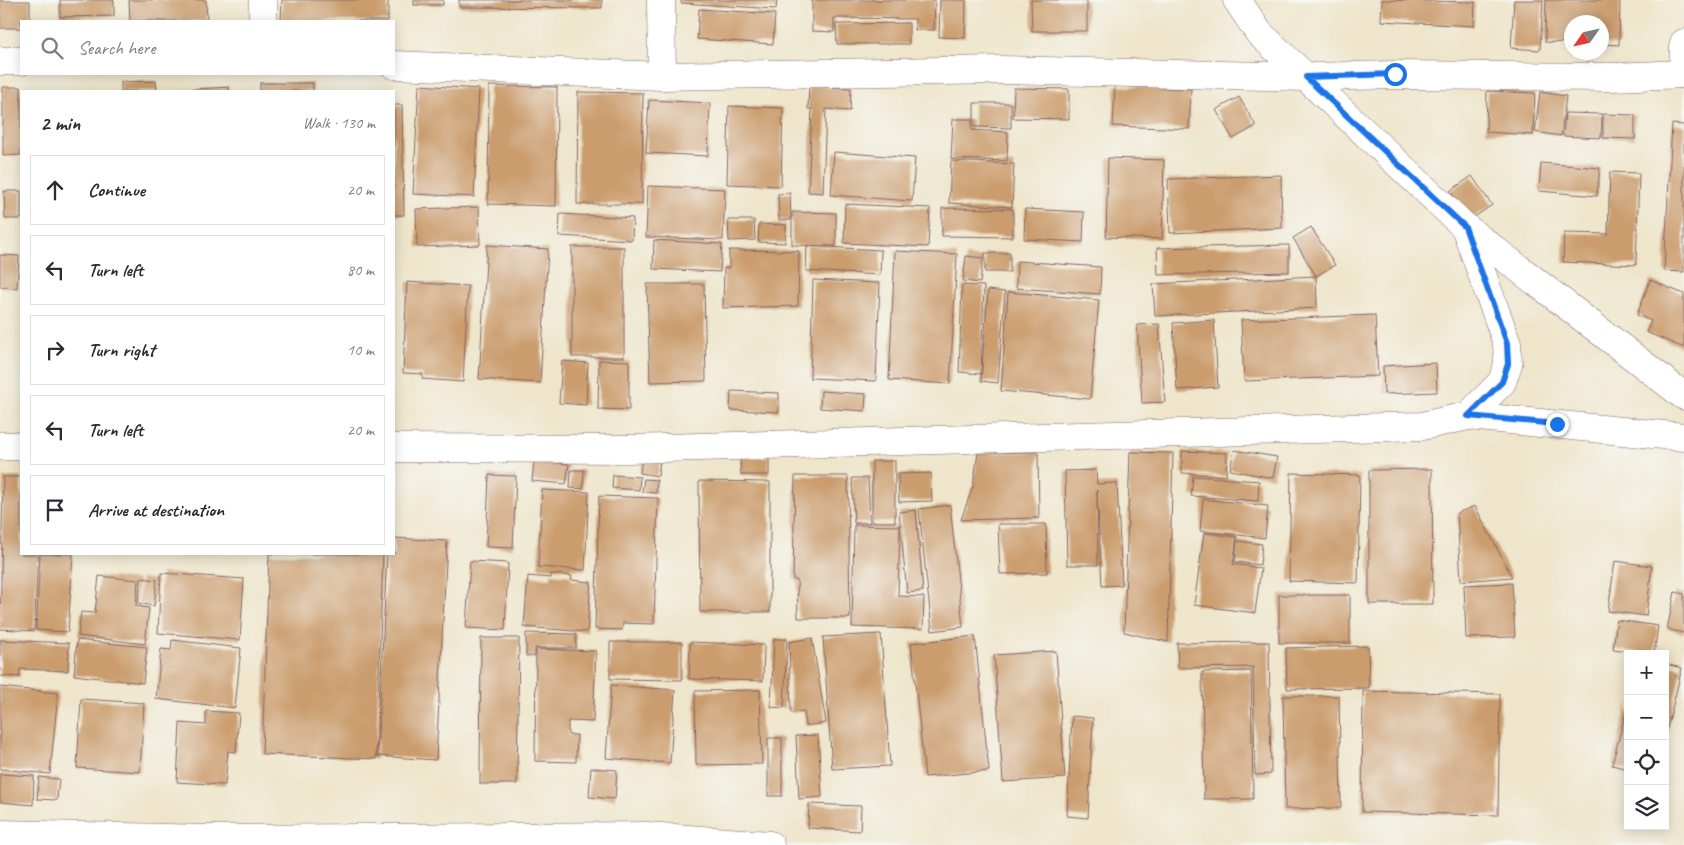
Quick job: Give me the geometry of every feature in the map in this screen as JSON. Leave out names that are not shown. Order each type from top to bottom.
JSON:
[{"type":"street","points":[[263,0],[263,20]]},
{"type":"street","points":[[661,0],[662,76]]},
{"type":"street","points":[[1237,0],[1259,33],[1465,227],[1684,396]]},
{"type":"street","points":[[395,65],[662,76],[1000,70],[1306,77],[1395,74],[1613,77],[1683,74],[1684,43]]},
{"type":"street","points":[[0,61],[20,61]]},
{"type":"street","points":[[1465,227],[1507,343],[1508,364],[1502,382],[1468,416]]},
{"type":"street","points":[[395,448],[629,449],[1412,426],[1468,416],[1684,437]]},
{"type":"street","points":[[0,446],[20,446]]},
{"type":"street","points":[[0,834],[208,839],[647,840],[770,845]]},
{"type":"building","points":[[60,0],[114,0],[114,16],[60,17]]},
{"type":"building","points":[[129,0],[206,0],[207,20],[130,20]]},
{"type":"building","points":[[282,0],[388,0],[388,20],[281,20]]},
{"type":"building","points":[[414,0],[443,0],[443,5],[414,5]]},
{"type":"building","points":[[459,0],[602,0],[602,8],[459,7]]},
{"type":"building","points":[[681,0],[777,0],[776,9],[681,3]]},
{"type":"building","points":[[812,0],[935,0],[934,30],[915,30],[915,19],[834,18],[834,32],[812,31]]},
{"type":"building","points":[[940,0],[966,0],[965,38],[939,37]]},
{"type":"building","points":[[1031,0],[1087,0],[1087,31],[1032,31]]},
{"type":"building","points":[[1382,0],[1475,2],[1474,26],[1381,21]]},
{"type":"building","points":[[1514,0],[1543,0],[1540,50],[1511,48]]},
{"type":"building","points":[[1546,0],[1620,0],[1619,45],[1609,44],[1609,15],[1564,15],[1564,43],[1545,42]]},
{"type":"building","points":[[0,1],[30,1],[30,20],[20,20],[20,28],[0,28]]},
{"type":"building","points":[[699,9],[775,14],[773,44],[697,39]]},
{"type":"building","points":[[909,23],[909,44],[837,44],[836,24]]},
{"type":"building","points":[[156,81],[157,90],[121,90],[121,82]]},
{"type":"building","points":[[260,83],[313,83],[313,90],[260,90]]},
{"type":"building","points":[[419,85],[479,89],[474,197],[413,194]]},
{"type":"building","points":[[489,86],[557,87],[556,206],[488,204]]},
{"type":"building","points":[[809,86],[851,88],[850,111],[826,109],[823,193],[808,192],[812,109],[808,109]]},
{"type":"building","points":[[1115,86],[1191,89],[1189,129],[1113,126]]},
{"type":"building","points":[[3,87],[21,87],[20,155],[3,156]]},
{"type":"building","points":[[229,87],[229,90],[182,90]]},
{"type":"building","points":[[1014,88],[1069,89],[1069,119],[1013,118]]},
{"type":"building","points":[[1487,91],[1535,93],[1533,135],[1486,132]]},
{"type":"building","points":[[578,92],[643,93],[642,204],[577,204]]},
{"type":"building","points":[[1540,92],[1566,96],[1561,136],[1535,132]]},
{"type":"building","points":[[1239,97],[1256,126],[1233,139],[1216,110]]},
{"type":"building","points":[[649,100],[710,103],[708,156],[646,153]]},
{"type":"building","points":[[974,103],[1011,103],[1011,128],[974,127]]},
{"type":"building","points":[[395,105],[402,105],[404,215],[395,215]]},
{"type":"building","points":[[729,106],[783,108],[781,186],[727,184]]},
{"type":"building","points":[[1565,113],[1602,114],[1601,138],[1563,136]]},
{"type":"building","points":[[1603,114],[1635,115],[1635,139],[1603,138]]},
{"type":"building","points":[[953,119],[972,119],[972,130],[1008,132],[1007,161],[951,159]]},
{"type":"building","points":[[1672,124],[1684,125],[1684,272],[1664,271]]},
{"type":"building","points":[[834,152],[915,158],[912,201],[831,195]]},
{"type":"building","points":[[1108,158],[1164,160],[1162,239],[1106,237]]},
{"type":"building","points":[[951,161],[1014,164],[1012,207],[949,203]]},
{"type":"building","points":[[1541,163],[1600,168],[1597,196],[1539,191]]},
{"type":"building","points":[[1610,172],[1639,173],[1636,265],[1563,262],[1564,233],[1608,234]]},
{"type":"building","points":[[1281,175],[1282,228],[1170,233],[1168,179]]},
{"type":"building","points":[[1472,176],[1492,205],[1470,220],[1450,191]]},
{"type":"building","points":[[648,186],[725,189],[723,240],[646,237]]},
{"type":"building","points":[[4,191],[20,191],[20,219],[5,219]]},
{"type":"building","points":[[790,193],[791,220],[779,220],[778,194]]},
{"type":"building","points":[[845,204],[930,208],[928,247],[844,243]]},
{"type":"building","points":[[479,207],[480,245],[417,247],[416,209]]},
{"type":"building","points":[[942,208],[1013,209],[1013,237],[942,236]]},
{"type":"building","points":[[1025,209],[1084,212],[1083,242],[1024,239]]},
{"type":"building","points":[[792,212],[836,213],[836,246],[792,245]]},
{"type":"building","points":[[560,214],[633,218],[632,240],[559,236]]},
{"type":"building","points":[[728,220],[754,220],[755,240],[729,241]]},
{"type":"building","points":[[759,224],[786,225],[785,243],[758,242]]},
{"type":"building","points":[[1311,227],[1335,265],[1316,276],[1293,238]]},
{"type":"building","points":[[654,240],[722,244],[720,272],[653,269]]},
{"type":"building","points":[[487,245],[548,249],[540,383],[479,379]]},
{"type":"building","points":[[1289,245],[1289,272],[1158,275],[1157,248]]},
{"type":"building","points":[[807,246],[881,250],[880,275],[806,271]]},
{"type":"building","points":[[572,247],[624,247],[624,357],[572,357]]},
{"type":"building","points":[[729,250],[799,251],[798,306],[723,308],[724,268],[729,268]]},
{"type":"building","points":[[895,251],[957,254],[950,384],[889,380]]},
{"type":"building","points":[[985,253],[1010,253],[1010,272],[985,272]]},
{"type":"building","points":[[0,255],[19,256],[17,288],[0,287]]},
{"type":"building","points":[[966,256],[983,258],[980,283],[963,281]]},
{"type":"building","points":[[1017,261],[1101,267],[1100,294],[1016,288]]},
{"type":"building","points":[[1316,276],[1317,308],[1155,316],[1153,284]]},
{"type":"building","points":[[813,280],[880,283],[876,381],[810,378]]},
{"type":"building","points":[[1650,280],[1684,294],[1684,348],[1646,332],[1651,321],[1637,315]]},
{"type":"building","points":[[407,282],[468,286],[463,382],[422,379],[423,374],[403,373]]},
{"type":"building","points":[[647,284],[704,284],[706,381],[650,382]]},
{"type":"building","points":[[962,285],[984,286],[981,374],[959,372]]},
{"type":"building","points":[[988,290],[1005,292],[998,383],[981,381]]},
{"type":"building","points":[[1008,292],[1099,300],[1090,399],[1001,391]]},
{"type":"building","points":[[1375,315],[1378,376],[1244,381],[1241,320]]},
{"type":"building","points":[[1214,320],[1218,387],[1177,390],[1173,323]]},
{"type":"building","points":[[1159,324],[1165,402],[1142,403],[1137,325]]},
{"type":"building","points":[[599,360],[629,361],[629,410],[598,409]]},
{"type":"building","points":[[562,361],[588,363],[586,405],[559,403]]},
{"type":"building","points":[[1436,363],[1437,392],[1384,394],[1383,366]]},
{"type":"building","points":[[731,391],[779,393],[779,412],[730,410]]},
{"type":"building","points":[[821,391],[866,394],[865,411],[820,408]]},
{"type":"building","points":[[1234,450],[1277,457],[1273,478],[1230,470]]},
{"type":"building","points":[[1182,451],[1227,453],[1226,476],[1182,473]]},
{"type":"building","points":[[1038,452],[1039,518],[961,520],[973,486],[978,453]]},
{"type":"building","points":[[1130,452],[1173,453],[1168,642],[1124,632]]},
{"type":"building","points":[[642,457],[660,460],[658,476],[640,473]]},
{"type":"building","points":[[769,457],[769,475],[741,475],[740,458]]},
{"type":"building","points":[[534,461],[569,464],[566,484],[532,481]]},
{"type":"building","points":[[872,461],[895,461],[895,522],[872,522]]},
{"type":"building","points":[[1432,469],[1433,604],[1369,604],[1369,470]]},
{"type":"building","points":[[571,470],[584,470],[583,489],[570,488]]},
{"type":"building","points":[[1096,470],[1097,484],[1117,483],[1122,585],[1102,586],[1097,490],[1098,565],[1067,565],[1065,471]]},
{"type":"building","points":[[931,473],[932,501],[899,502],[898,474]]},
{"type":"building","points":[[1291,473],[1360,475],[1358,583],[1289,581]]},
{"type":"building","points":[[489,475],[516,476],[513,548],[486,547]]},
{"type":"building","points":[[613,475],[640,477],[639,490],[612,488]]},
{"type":"building","points":[[795,476],[848,476],[850,618],[798,618],[797,580],[793,580]]},
{"type":"building","points":[[1193,476],[1259,481],[1258,501],[1191,496]]},
{"type":"building","points":[[3,477],[20,477],[20,555],[38,555],[34,631],[0,629]]},
{"type":"building","points":[[852,478],[868,478],[870,523],[854,523]]},
{"type":"building","points":[[644,479],[657,480],[656,493],[642,492]]},
{"type":"building","points":[[699,481],[770,482],[770,612],[700,612]]},
{"type":"building","points":[[542,490],[589,492],[585,570],[538,567]]},
{"type":"building","points":[[599,496],[658,498],[654,624],[623,623],[622,630],[595,629]]},
{"type":"building","points":[[1203,499],[1268,506],[1265,538],[1200,531]]},
{"type":"building","points":[[950,505],[963,627],[932,631],[919,509]]},
{"type":"building","points":[[1475,506],[1512,577],[1461,581],[1457,513]]},
{"type":"building","points":[[916,510],[923,591],[907,593],[899,512]]},
{"type":"building","points":[[998,524],[1046,524],[1047,573],[1000,574]]},
{"type":"building","points":[[854,525],[900,526],[898,596],[924,597],[923,629],[852,627]]},
{"type":"building","points":[[1204,533],[1237,537],[1233,564],[1261,568],[1255,613],[1194,605]]},
{"type":"building","points":[[395,538],[447,541],[436,760],[377,756],[387,555],[395,555]]},
{"type":"building","points":[[1237,541],[1262,544],[1260,565],[1235,562]]},
{"type":"building","points":[[40,555],[73,555],[68,632],[36,630]]},
{"type":"building","points":[[269,555],[383,555],[376,759],[262,754]]},
{"type":"building","points":[[470,561],[508,563],[505,630],[466,628]]},
{"type":"building","points":[[1615,561],[1652,566],[1646,616],[1608,611]]},
{"type":"building","points":[[161,573],[244,579],[240,640],[158,633]]},
{"type":"building","points":[[551,574],[572,576],[571,580],[591,582],[587,632],[524,627],[528,576],[551,578]]},
{"type":"building","points":[[99,576],[138,580],[136,606],[149,608],[145,644],[78,636],[81,612],[95,613]]},
{"type":"building","points":[[141,578],[157,580],[154,606],[138,603]]},
{"type":"building","points":[[1512,583],[1515,637],[1466,638],[1464,585]]},
{"type":"building","points":[[1675,592],[1684,594],[1684,633],[1667,629]]},
{"type":"building","points":[[1279,595],[1350,595],[1350,643],[1279,643]]},
{"type":"building","points":[[1617,620],[1658,626],[1655,650],[1613,649]]},
{"type":"building","points":[[526,633],[576,634],[576,648],[535,648],[535,656],[526,656]]},
{"type":"building","points":[[881,634],[890,766],[832,769],[823,637]]},
{"type":"building","points":[[975,636],[989,771],[925,777],[911,643]]},
{"type":"building","points":[[481,638],[519,638],[517,784],[480,784]]},
{"type":"building","points":[[812,638],[826,723],[805,726],[804,711],[791,713],[789,642]]},
{"type":"building","points":[[774,639],[787,639],[784,708],[771,707]]},
{"type":"building","points":[[0,640],[69,643],[68,671],[20,669],[20,677],[0,676]]},
{"type":"building","points":[[77,640],[147,647],[143,683],[74,675]]},
{"type":"building","points":[[172,640],[241,648],[235,708],[156,699],[161,649],[171,650]]},
{"type":"building","points":[[610,642],[682,642],[682,680],[610,679]]},
{"type":"building","points":[[690,642],[764,645],[763,681],[689,679]]},
{"type":"building","points":[[1269,642],[1271,774],[1255,775],[1253,667],[1178,668],[1177,643]]},
{"type":"building","points":[[1368,646],[1369,688],[1287,689],[1286,648]]},
{"type":"building","points":[[536,649],[596,651],[593,722],[568,721],[568,735],[577,735],[576,762],[535,761]]},
{"type":"building","points":[[1056,651],[1065,778],[1003,782],[994,655]]},
{"type":"building","points":[[1669,665],[1682,668],[1669,721]]},
{"type":"building","points":[[1251,671],[1253,799],[1204,799],[1202,672]]},
{"type":"building","points":[[611,685],[675,690],[670,763],[606,758]]},
{"type":"building","points":[[0,687],[58,693],[50,774],[0,769]]},
{"type":"building","points":[[760,690],[762,764],[696,765],[695,691]]},
{"type":"building","points":[[1363,691],[1500,694],[1498,815],[1362,812]]},
{"type":"building","points":[[1283,696],[1339,696],[1341,808],[1285,809]]},
{"type":"building","points":[[81,699],[144,703],[140,772],[77,768]]},
{"type":"building","points":[[206,711],[239,713],[236,752],[228,751],[225,785],[177,782],[180,723],[206,725]]},
{"type":"building","points":[[1072,716],[1093,718],[1088,818],[1067,816]]},
{"type":"building","points":[[1624,718],[1624,768],[1612,765]]},
{"type":"building","points":[[818,735],[822,797],[799,799],[796,736]]},
{"type":"building","points":[[768,738],[782,738],[782,796],[768,796]]},
{"type":"building","points":[[591,768],[617,770],[615,799],[589,797]]},
{"type":"building","points":[[0,774],[34,776],[33,805],[0,802]]},
{"type":"building","points":[[39,777],[59,779],[57,800],[37,799]]},
{"type":"building","points":[[809,804],[861,806],[860,831],[808,828]]},
{"type":"route","points":[[1395,74],[1306,77],[1465,227],[1507,343],[1508,364],[1502,382],[1468,416],[1557,424]]}]
